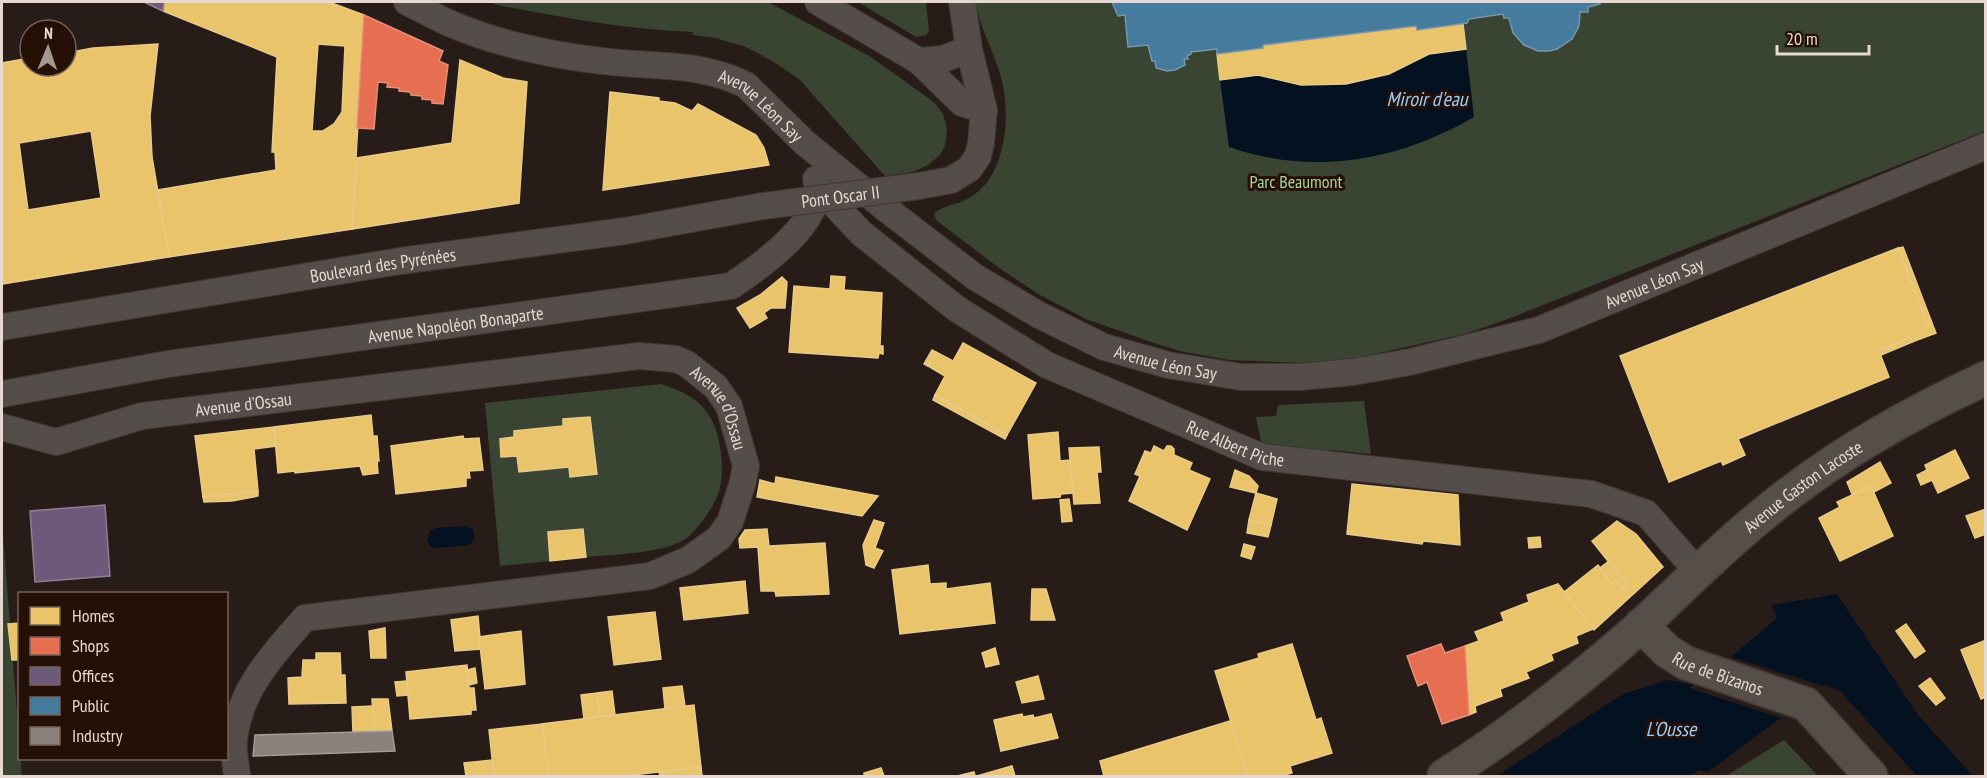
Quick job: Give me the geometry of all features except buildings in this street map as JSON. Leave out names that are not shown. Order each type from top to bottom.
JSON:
[{"type":"main road","name":"Avenue Gaston Lacoste","points":[[1444,777],[1499,740],[1564,690],[1641,625],[1767,511],[1812,476],[1937,400],[1986,378]]},
{"type":"main road","name":"Rue de Bizanos","points":[[1641,625],[1667,651],[1686,663],[1806,704],[1871,777]]},
{"type":"street","name":"Avenue Léon Say","points":[[407,2],[456,27],[558,55],[605,62],[703,69],[726,75],[746,85],[805,143],[885,208],[975,277],[1039,315],[1104,347],[1168,365],[1241,377],[1300,377],[1353,372],[1410,362],[1539,330],[1986,146]]},
{"type":"street","points":[[818,2],[919,61],[962,103],[984,110]]},
{"type":"street","name":"Pont Oscar II","points":[[763,206],[919,186],[951,180],[969,169],[978,156],[984,110],[969,49],[962,2]]},
{"type":"street","points":[[919,61],[943,59],[969,49]]},
{"type":"street","points":[[805,143],[818,187]]},
{"type":"street","name":"Avenue Napoléon Bonaparte","points":[[2,393],[168,364],[731,286],[759,268],[795,234],[812,212],[818,187]]},
{"type":"street","name":"Rue Albert Piche","points":[[818,187],[861,233],[957,309],[1047,365],[1262,457],[1591,494],[1646,513],[1698,572]]},
{"type":"street","name":"Boulevard des Pyrénées","points":[[2,327],[400,261],[625,231],[763,206]]},
{"type":"street","name":"Avenue d'Ossau","points":[[2,427],[56,442],[142,416],[639,356],[664,357],[687,364],[716,387],[724,397],[735,421],[746,466],[729,522],[718,538],[688,560],[650,576],[305,618],[260,671],[240,710],[234,742],[237,777]]},
{"type":"green space","points":[[489,2],[768,2],[871,57],[935,103],[943,114],[947,129],[945,146],[940,155],[928,165],[913,172],[885,176],[800,80],[746,47],[715,38],[693,35],[693,32],[644,29],[594,22]]},
{"type":"green space","points":[[858,2],[926,2],[929,31],[926,35],[916,37]]},
{"type":"green space","name":"Parc Beaumont","points":[[975,2],[1985,2],[1985,131],[1465,334],[1347,360],[1304,363],[1229,360],[1180,351],[1086,319],[1040,295],[999,268],[936,220],[934,214],[937,211],[968,198],[986,184],[996,166],[1004,141],[1006,107],[1003,84]]},
{"type":"green space","points":[[661,384],[675,389],[701,405],[714,424],[722,465],[718,494],[710,511],[693,532],[680,542],[668,546],[655,550],[586,557],[583,529],[549,532],[550,561],[500,566],[485,403]],"holes":[[[590,417],[597,474],[570,477],[569,467],[519,472],[517,456],[501,457],[500,439],[514,437],[514,431],[563,426],[563,419]]]},
{"type":"green space","points":[[1364,401],[1371,454],[1331,450],[1322,453],[1263,447],[1256,417],[1276,416],[1278,405]]},
{"type":"green space","points":[[2,523],[18,725],[18,760],[21,760],[22,776],[2,776]]},
{"type":"green space","points":[[1784,740],[1818,776],[1726,776]]},
{"type":"water","name":"Miroir d'eau","points":[[1466,49],[1474,117],[1416,144],[1355,159],[1324,162],[1292,161],[1261,156],[1229,147],[1220,80]]},
{"type":"water","points":[[465,526],[474,531],[473,540],[469,545],[435,548],[427,541],[430,531],[435,528]]},
{"type":"water","name":"L'Ousse","points":[[1837,594],[1918,715],[1973,776],[1917,776],[1841,692],[1825,685],[1708,772],[1699,770],[1689,776],[1497,776],[1621,695],[1667,680],[1698,685],[1777,618],[1772,605]]},
{"type":"pier","points":[[1728,656],[1827,687],[1784,719],[1689,688]]}]
